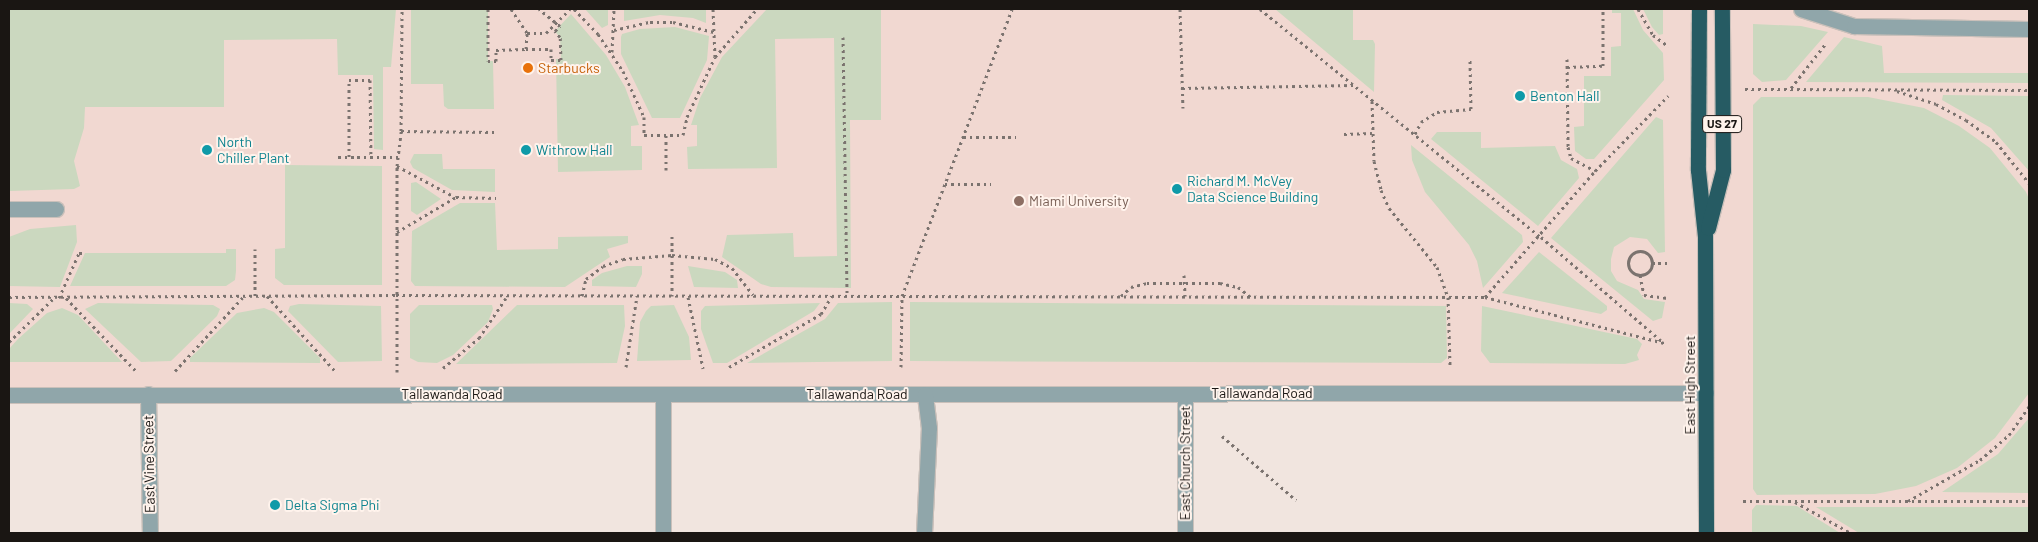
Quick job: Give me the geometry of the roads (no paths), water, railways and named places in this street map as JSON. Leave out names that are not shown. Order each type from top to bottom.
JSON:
[{"type":"highway","name":"East High Street","points":[[1699,9],[1698,170],[1706,237],[1706,533]]},
{"type":"highway","name":"East High Street","points":[[1706,237],[1723,170],[1722,9]]},
{"type":"street","points":[[1801,9],[1854,26],[2029,29]]},
{"type":"street","points":[[9,208],[56,209]]},
{"type":"street","name":"Tallawanda Road","points":[[9,395],[1706,393]]},
{"type":"street","name":"East Vine Street","points":[[148,394],[150,533]]},
{"type":"street","points":[[663,394],[663,533]]},
{"type":"street","points":[[924,533],[929,428],[925,394]]},
{"type":"street","name":"East Church Street","points":[[1185,394],[1185,533]]},
{"type":"place","name":"Starbucks","points":[[528,68]]},
{"type":"place","name":"Benton Hall","points":[[1520,96]]},
{"type":"place","name":"North Chiller Plant","points":[[207,150]]},
{"type":"place","name":"Withrow Hall","points":[[526,150]]},
{"type":"place","name":"Richard M. McVey Data Science Building","points":[[1177,189]]},
{"type":"place","name":"Miami University","points":[[1019,201]]},
{"type":"place","name":"Delta Sigma Phi","points":[[275,505]]}]
